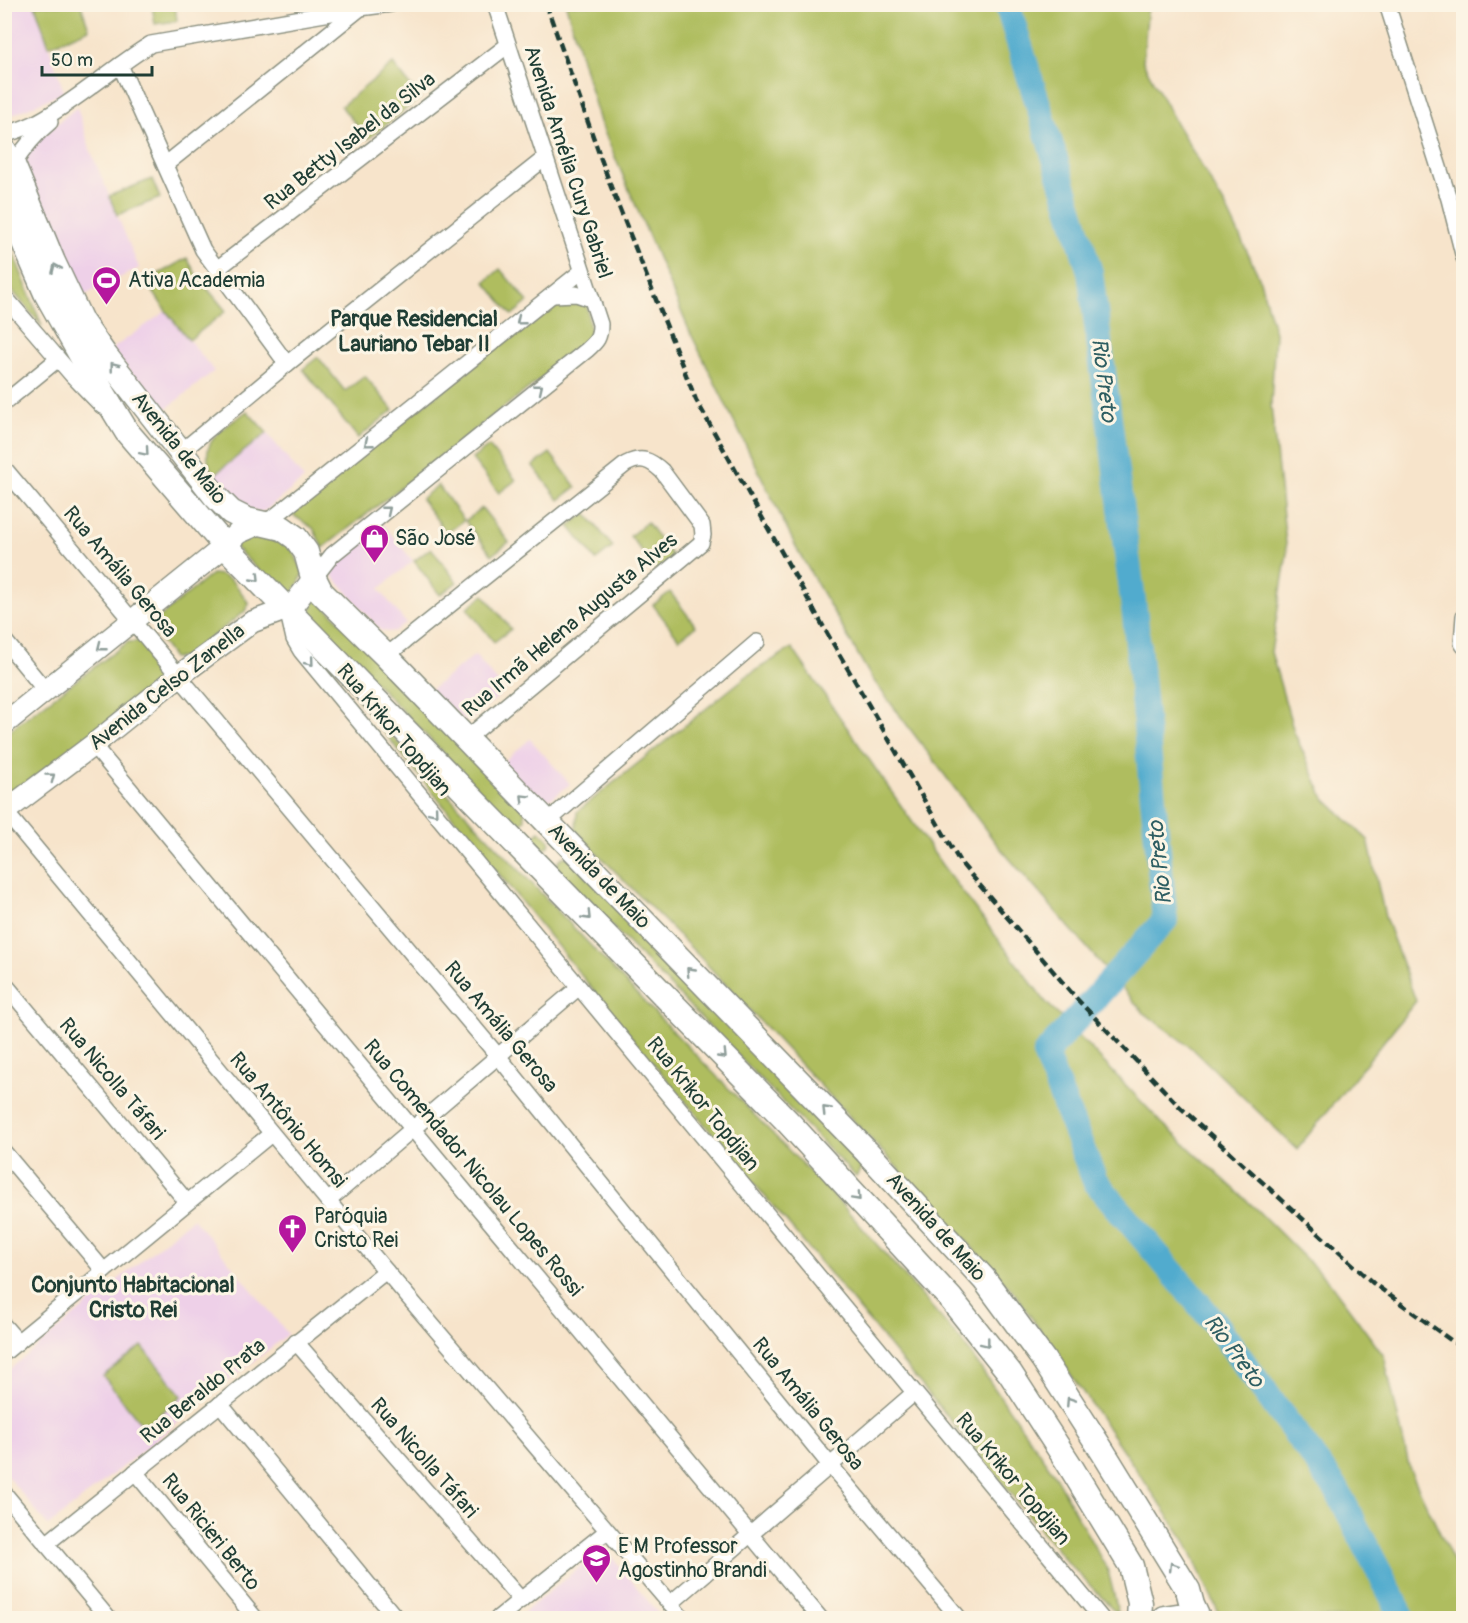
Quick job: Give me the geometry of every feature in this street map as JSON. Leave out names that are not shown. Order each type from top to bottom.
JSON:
[{"type":"main road","name":"Avenida de Maio","points":[[9,158],[81,321],[104,354],[216,497],[231,512],[247,520],[282,528],[296,538],[306,552],[321,592],[548,822],[867,1152],[984,1279],[1043,1359],[1103,1452],[1188,1590],[1198,1618]]},
{"type":"main road","name":"Avenida de Maio","points":[[4,202],[46,293],[127,432],[225,546],[780,1114],[951,1299],[1010,1373],[1131,1566],[1140,1603],[1139,1618]]},
{"type":"main road","points":[[500,827],[525,831],[548,822]]},
{"type":"main road","points":[[546,874],[564,841]]},
{"type":"main road","points":[[1164,1618],[1177,1616],[1191,1618]]},
{"type":"street","points":[[4,135],[37,123],[72,101],[151,44],[391,4]]},
{"type":"street","name":"Avenida Amélia Cury Gabriel","points":[[495,4],[600,324],[600,333]]},
{"type":"street","points":[[1388,4],[1449,199],[1464,258]]},
{"type":"street","points":[[165,165],[360,8]]},
{"type":"street","name":"Rua Betty Isabel da Silva","points":[[217,269],[508,45]]},
{"type":"street","points":[[120,65],[203,250],[287,364]]},
{"type":"street","points":[[9,158],[72,101]]},
{"type":"street","points":[[182,451],[545,158]]},
{"type":"street","points":[[4,724],[225,546],[237,533],[274,517],[582,271]]},
{"type":"street","points":[[553,295],[576,294],[591,299]]},
{"type":"street","points":[[4,296],[72,375],[127,432]]},
{"type":"street","name":"Avenida Celso Zanella","points":[[5,811],[252,622],[287,609],[301,597],[332,555],[587,350],[597,340],[600,333]]},
{"type":"street","points":[[4,403],[58,359]]},
{"type":"street","name":"Rua Irmã Helena Augusta Alves","points":[[386,657],[626,464],[635,460],[646,460],[655,464],[662,471],[702,525],[704,535],[701,543],[466,739]]},
{"type":"street","name":"Rua Amália Gerosa","points":[[4,468],[498,1056],[830,1465],[959,1618]]},
{"type":"street","name":"Rua Krikor Topdjian","points":[[287,609],[294,639],[301,651],[1101,1618]]},
{"type":"street","points":[[1463,644],[1464,616]]},
{"type":"street","points":[[4,640],[45,690]]},
{"type":"street","points":[[548,822],[757,642]]},
{"type":"street","name":"Rua Comendador Nicolau Lopes Rossi","points":[[93,745],[820,1618]]},
{"type":"street","name":"Rua Antônio Homsi","points":[[5,811],[271,1134],[682,1618]]},
{"type":"street","name":"Rua Nicolla Táfari","points":[[4,982],[187,1202]]},
{"type":"street","points":[[328,1201],[579,987]]},
{"type":"street","points":[[4,1353],[271,1134]]},
{"type":"street","points":[[4,1152],[104,1271]]},
{"type":"street","name":"Rua Beraldo Prata","points":[[46,1544],[386,1271]]},
{"type":"street","points":[[4,1326],[18,1342]]},
{"type":"street","name":"Rua Nicolla Táfari","points":[[296,1342],[521,1600]]},
{"type":"street","points":[[670,1604],[914,1393]]},
{"type":"street","points":[[220,1404],[396,1618]]},
{"type":"street","name":"Rua Ricieri Berto","points":[[135,1472],[255,1618]]},
{"type":"street","points":[[4,1493],[108,1618]]},
{"type":"street","points":[[498,1618],[607,1531]]},
{"type":"shaded area","points":[[5,5],[35,5],[64,92],[5,118]]},
{"type":"shaded area","points":[[77,107],[90,149],[139,268],[83,296],[72,281],[24,163],[28,148]]},
{"type":"shaded area","points":[[166,311],[214,371],[161,413],[112,349]]},
{"type":"shaded area","points":[[267,433],[304,479],[266,510],[260,512],[242,507],[214,475]]},
{"type":"shaded area","name":"São José","points":[[383,524],[413,561],[379,589],[406,623],[395,631],[388,632],[380,630],[332,575],[336,562]]},
{"type":"shaded area","points":[[475,655],[505,691],[472,719],[465,721],[429,691]]},
{"type":"shaded area","points":[[530,739],[570,784],[552,798],[542,800],[501,764]]},
{"type":"shaded area","points":[[193,1218],[288,1334],[48,1526],[5,1473],[4,1374]]},
{"type":"shaded area","name":"E M Professor Agostinho Brandi","points":[[604,1547],[662,1618],[517,1618]]},
{"type":"green space","points":[[35,5],[81,5],[89,29],[49,46]]},
{"type":"green space","points":[[152,5],[175,5],[177,21],[155,24]]},
{"type":"green space","points":[[566,5],[1148,5],[1143,62],[1227,209],[1259,277],[1275,333],[1271,405],[1287,553],[1271,652],[1294,732],[1324,798],[1368,840],[1385,917],[1416,1001],[1297,1149],[1194,1050],[1143,1012],[995,842],[871,677],[798,551],[689,330],[600,122]]},
{"type":"green space","points":[[393,64],[420,98],[368,139],[341,106]]},
{"type":"green space","points":[[152,179],[160,198],[117,215],[109,196]]},
{"type":"green space","points":[[4,229],[42,326],[5,282]]},
{"type":"green space","points":[[187,258],[197,276],[226,311],[189,340],[146,281]]},
{"type":"green space","points":[[500,269],[528,302],[512,315],[485,282]]},
{"type":"green space","points":[[560,298],[587,305],[590,331],[588,342],[323,548],[313,528],[288,512]]},
{"type":"green space","points":[[318,357],[345,391],[365,376],[393,410],[358,438],[303,369]]},
{"type":"green space","points":[[247,411],[267,433],[214,475],[207,454],[214,437]]},
{"type":"green space","points":[[489,446],[516,480],[499,493],[472,459]]},
{"type":"green space","points":[[550,453],[576,487],[559,500],[533,466]]},
{"type":"green space","points":[[438,485],[464,520],[447,533],[421,499]]},
{"type":"green space","points":[[482,508],[509,542],[492,555],[465,521]]},
{"type":"green space","points":[[586,513],[613,547],[596,560],[569,526]]},
{"type":"green space","points":[[647,522],[673,557],[656,570],[630,536]]},
{"type":"green space","points":[[254,533],[286,538],[304,573],[289,601],[234,546]]},
{"type":"green space","points":[[431,548],[457,582],[440,595],[414,561]]},
{"type":"green space","points":[[212,574],[230,580],[249,604],[245,611],[185,658],[173,658],[156,634],[156,620]]},
{"type":"green space","points":[[670,592],[696,626],[679,639],[653,605]]},
{"type":"green space","points":[[484,595],[511,629],[494,642],[467,608]]},
{"type":"green space","points":[[316,597],[524,809],[525,820],[512,824],[309,614]]},
{"type":"green space","points":[[143,641],[163,661],[167,676],[16,795],[5,793],[4,736],[128,642]]},
{"type":"green space","points":[[792,648],[942,865],[1045,1001],[1161,1122],[1255,1208],[1330,1283],[1384,1356],[1410,1470],[1456,1567],[1463,1577],[1463,1618],[1221,1618],[1185,1540],[1013,1291],[698,955],[576,830],[577,812],[748,675]]},
{"type":"green space","points":[[357,699],[628,985],[844,1207],[963,1343],[1052,1471],[1108,1571],[1119,1615],[1068,1563],[628,1033]]},
{"type":"green space","points":[[540,831],[550,841],[549,846],[544,849],[537,847],[533,842],[533,837]]},
{"type":"green space","points":[[563,857],[568,857],[865,1161],[856,1177],[557,870],[558,862]]},
{"type":"green space","points":[[142,1346],[182,1396],[144,1427],[103,1376]]},
{"type":"waterway","name":"Rio Preto","points":[[1007,4],[1090,272],[1135,616],[1165,920],[1045,1054],[1095,1181],[1214,1322],[1337,1490],[1403,1618]]},
{"type":"railway","points":[[546,4],[611,187],[696,400],[827,633],[960,862],[1076,998],[1180,1107],[1373,1283],[1464,1350]]},
{"type":"place","name":"Ativa Academia","points":[[107,306]]},
{"type":"place","name":"São José","points":[[374,564]]},
{"type":"place","name":"Paróquia Cristo Rei","points":[[293,1254]]},
{"type":"place","name":"E M Professor Agostinho Brandi","points":[[597,1584]]},
{"type":"district","name":"Parque Residencial Lauriano Tebar II","points":[[414,332]]},
{"type":"district","name":"Conjunto Habitacional Cristo Rei","points":[[133,1298]]}]
